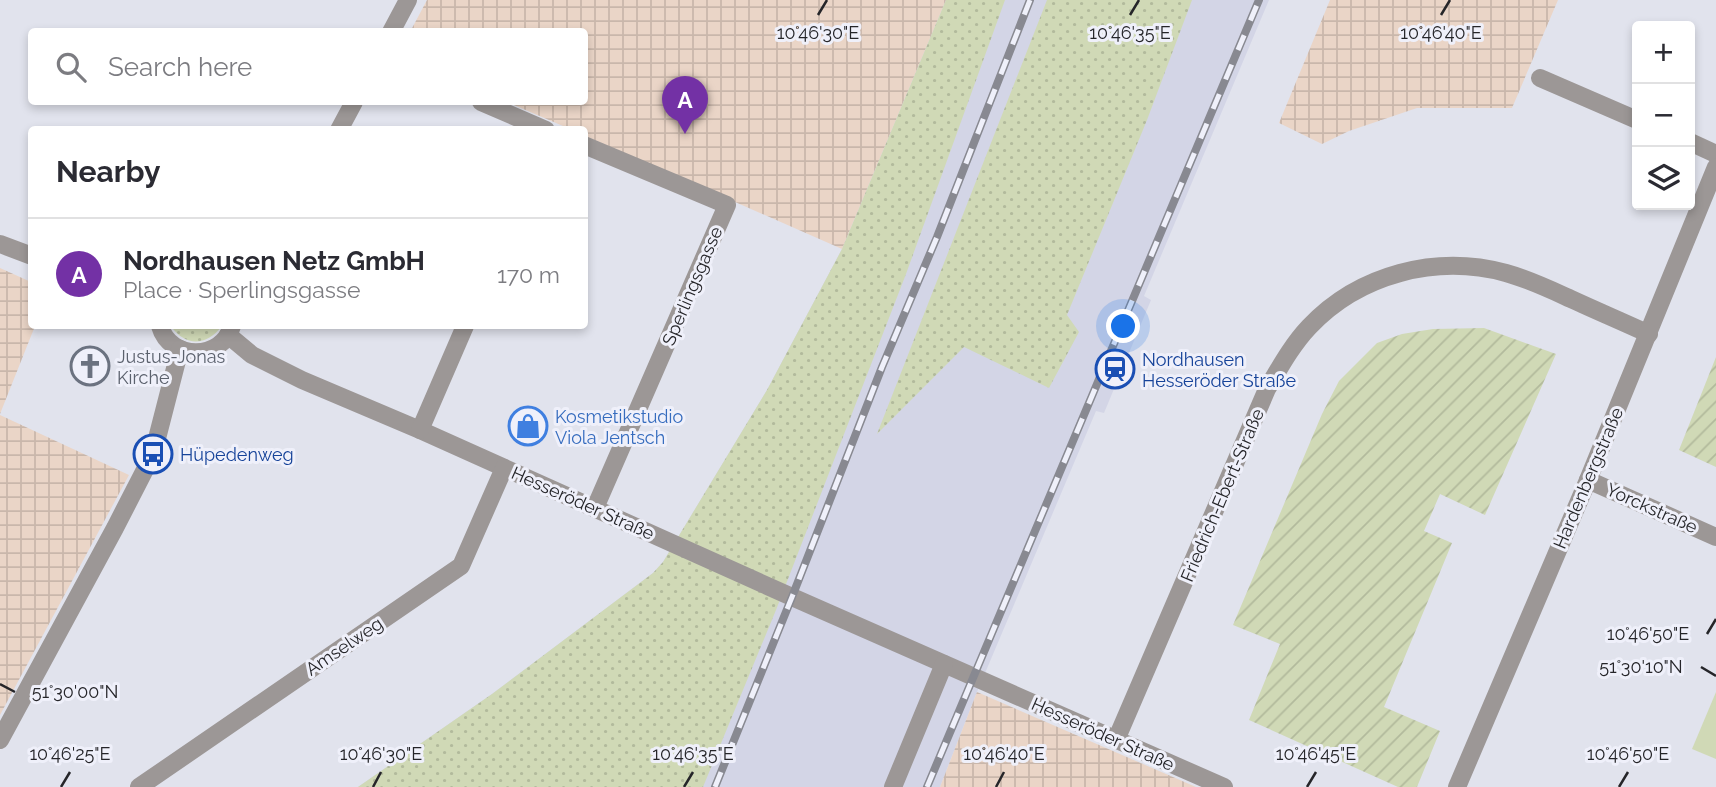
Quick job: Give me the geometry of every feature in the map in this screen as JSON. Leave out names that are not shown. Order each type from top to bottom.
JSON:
[{"type":"street","points":[[393,28],[408,0]]},
{"type":"street","points":[[1540,78],[1632,118]]},
{"type":"street","points":[[341,126],[352,105]]},
{"type":"street","points":[[488,105],[538,126]]},
{"type":"street","points":[[1695,144],[1716,154]]},
{"type":"street","name":"Sperlingsgasse","points":[[588,147],[727,205],[595,508]]},
{"type":"street","name":"Hardenbergstraße","points":[[1457,787],[1588,480],[1716,167]]},
{"type":"street","points":[[0,244],[28,254]]},
{"type":"street","name":"Friedrich-Ebert-Straße","points":[[1116,740],[1268,389],[1286,356],[1301,336],[1335,304],[1365,285],[1404,271],[1436,265],[1472,266],[1536,283],[1648,334]]},
{"type":"street","points":[[161,329],[169,342],[180,349],[200,353],[214,348],[230,330]]},
{"type":"street","points":[[420,430],[464,329]]},
{"type":"street","name":"Hesseröder Straße","points":[[230,330],[252,355],[302,380],[1224,787]]},
{"type":"street","points":[[0,740],[153,454],[180,349]]},
{"type":"street","name":"Amselweg","points":[[139,787],[461,566],[504,468]]},
{"type":"street","name":"Yorckstraße","points":[[1588,480],[1716,537]]},
{"type":"street","points":[[892,787],[944,664]]},
{"type":"shaded area","points":[[427,0],[946,0],[842,249],[588,137],[588,126],[563,126],[514,105],[588,105],[588,28],[412,28]]},
{"type":"shaded area","points":[[946,0],[1269,0],[1144,296],[1151,300],[1104,413],[1096,411],[977,692],[940,787],[358,787],[492,694],[653,573],[663,562],[767,390],[842,249]]},
{"type":"shaded area","points":[[1330,0],[1558,0],[1512,108],[1417,108],[1349,131],[1322,144],[1279,123]]},
{"type":"shaded area","points":[[0,268],[28,281],[28,329],[34,329],[0,414]]},
{"type":"shaded area","points":[[0,415],[129,475],[0,715]]},
{"type":"shaded area","points":[[977,692],[1196,787],[940,787]]},
{"type":"green space","points":[[946,0],[1005,0],[906,274],[776,610],[703,787],[358,787],[492,694],[653,573],[663,562],[767,390],[842,249]]},
{"type":"green space","points":[[1047,0],[1192,0],[1147,120],[1067,315],[1079,332],[1049,388],[964,347],[877,434]]},
{"type":"green space","points":[[1484,328],[1556,354],[1485,515],[1440,494],[1424,531],[1452,543],[1384,707],[1440,731],[1417,787],[1398,787],[1249,720],[1280,644],[1233,625],[1322,414],[1339,381],[1377,343],[1402,334],[1433,329]]},
{"type":"green space","points":[[174,329],[219,329],[210,337],[196,341],[189,341]]},
{"type":"green space","points":[[1716,357],[1716,467],[1679,450]]},
{"type":"green space","points":[[1716,692],[1716,759],[1692,749]]},
{"type":"railway","points":[[715,787],[1030,0]]},
{"type":"railway","points":[[927,787],[1259,0]]},
{"type":"place","name":"Nordhausen Netz GmbH","points":[[685,134]]},
{"type":"place","name":"Justus-Jonas Kirche","points":[[90,366]]},
{"type":"place","name":"Nordhausen Hesseröder Straße","points":[[1115,369]]},
{"type":"place","name":"Kosmetikstudio Viola Jentsch","points":[[528,426]]},
{"type":"place","name":"Hüpedenweg","points":[[153,454]]}]
